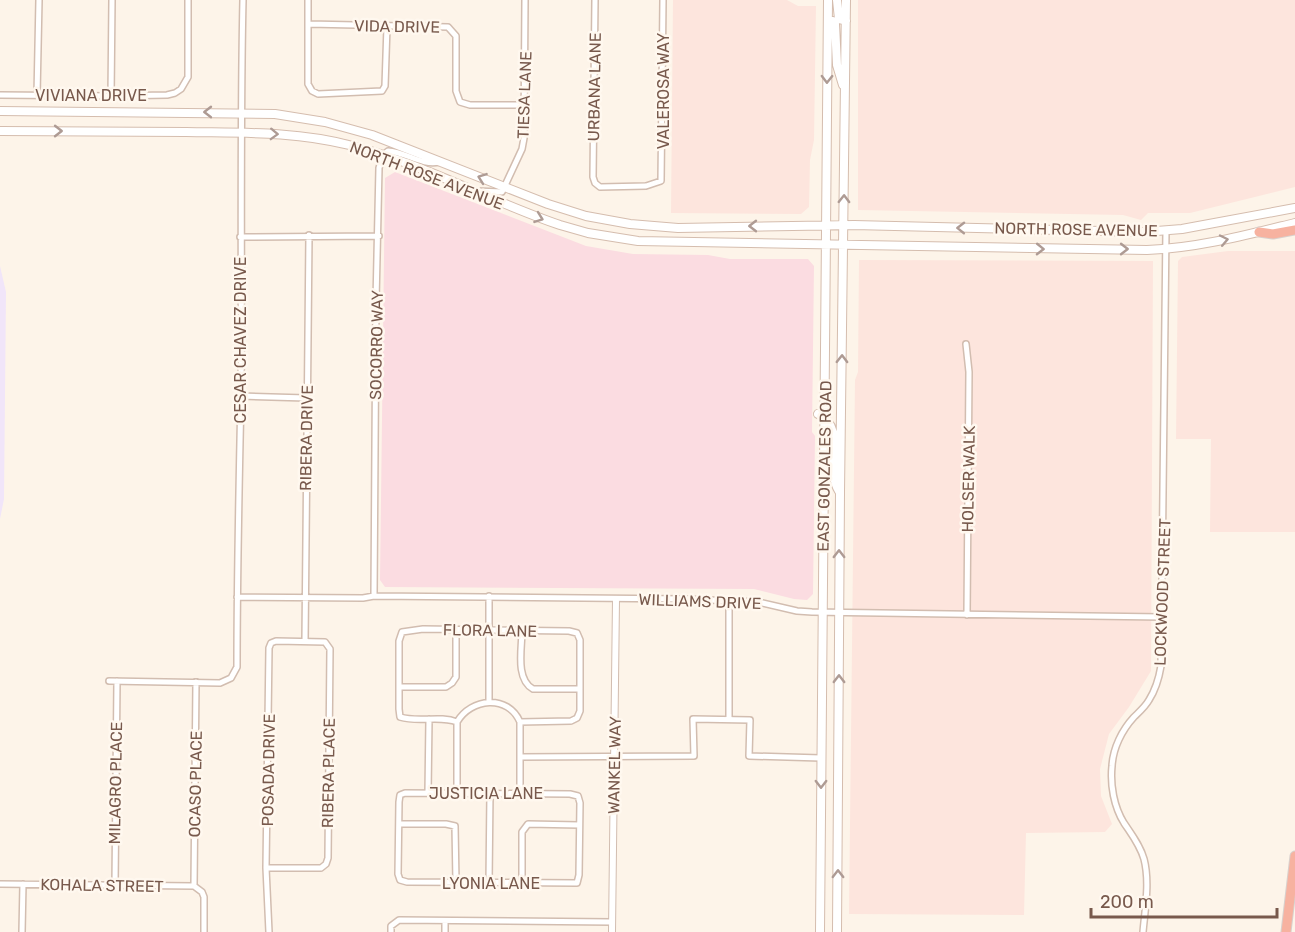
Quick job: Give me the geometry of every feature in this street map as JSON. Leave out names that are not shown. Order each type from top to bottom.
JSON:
[{"type":"highway","points":[[1259,232],[1273,234],[1295,230]]},
{"type":"highway","points":[[1286,932],[1295,855]]},
{"type":"main road","name":"EAST GONZALES ROAD","points":[[820,932],[822,416],[828,0]]},
{"type":"main road","points":[[837,0],[839,19],[846,21]]},
{"type":"main road","name":"EAST GONZALES ROAD","points":[[837,932],[846,0]]},
{"type":"main road","points":[[828,21],[836,24],[837,65],[845,91]]},
{"type":"main road","name":"NORTH ROSE AVENUE","points":[[0,111],[241,113],[293,116],[347,127],[576,213],[630,224],[678,228],[854,225],[1166,230],[1183,229],[1295,208]]},
{"type":"main road","name":"NORTH ROSE AVENUE","points":[[0,131],[286,134],[321,139],[383,155],[560,225],[607,236],[668,243],[1166,249],[1224,241],[1295,223]]},
{"type":"main road","points":[[822,416],[834,428],[833,482],[840,493]]},
{"type":"street","points":[[37,95],[39,0]]},
{"type":"street","points":[[111,96],[112,0]]},
{"type":"street","name":"VIVIANA DRIVE","points":[[0,95],[111,96],[176,93],[188,77],[188,0]]},
{"type":"street","name":"CESAR CHAVEZ DRIVE","points":[[196,682],[220,682],[231,678],[237,667],[243,0]]},
{"type":"street","points":[[308,0],[308,84],[312,91],[318,94],[382,91],[385,86],[387,26]]},
{"type":"street","name":"TIESA LANE","points":[[506,187],[524,138],[525,0]]},
{"type":"street","name":"URBANA LANE","points":[[595,0],[593,174],[596,183],[600,187],[645,186],[661,181]]},
{"type":"street","name":"VALEROSA WAY","points":[[661,181],[663,0]]},
{"type":"street","name":"VIDA DRIVE","points":[[309,24],[448,27],[456,36],[456,91],[460,102],[464,104],[525,105]]},
{"type":"street","points":[[383,155],[392,151],[431,164],[439,162]]},
{"type":"street","name":"SOCORRO WAY","points":[[374,596],[379,168],[383,155]]},
{"type":"street","points":[[473,191],[485,190],[500,194],[506,187]]},
{"type":"street","name":"LOCKWOOD STREET","points":[[1143,932],[1146,871],[1138,845],[1116,803],[1112,765],[1121,734],[1148,702],[1159,678],[1161,666],[1166,230]]},
{"type":"street","name":"RIBERA DRIVE","points":[[305,641],[309,235]]},
{"type":"street","points":[[240,237],[378,236]]},
{"type":"street","name":"HOLSER WALK","points":[[966,344],[969,372],[967,615]]},
{"type":"street","points":[[241,396],[306,398]]},
{"type":"street","points":[[489,596],[489,701]]},
{"type":"street","name":"WILLIAMS DRIVE","points":[[237,597],[489,596],[729,600],[770,604],[797,611],[822,612],[1162,617]]},
{"type":"street","name":"WANKEL WAY","points":[[612,932],[616,599]]},
{"type":"street","points":[[729,600],[729,719]]},
{"type":"street","name":"FLORA LANE","points":[[399,687],[399,640],[401,633],[409,629],[522,630],[577,633],[580,640],[580,689]]},
{"type":"street","points":[[456,630],[456,677],[452,683],[446,687],[399,687],[399,713],[400,717],[407,719],[449,719],[458,722]]},
{"type":"street","points":[[520,722],[571,721],[578,716],[580,689],[533,689],[527,686],[523,680],[522,670],[522,630]]},
{"type":"street","name":"POSADA DRIVE","points":[[269,932],[266,868],[269,648],[271,643],[276,641],[305,641]]},
{"type":"street","name":"RIBERA PLACE","points":[[266,868],[321,868],[326,864],[328,858],[330,649],[325,642],[305,641]]},
{"type":"street","points":[[109,681],[196,682]]},
{"type":"street","name":"MILAGRO PLACE","points":[[114,885],[117,681]]},
{"type":"street","name":"OCASO PLACE","points":[[194,886],[196,682]]},
{"type":"street","points":[[458,793],[458,722],[461,716],[471,708],[481,702],[489,701],[508,707],[517,715],[520,722],[520,793]]},
{"type":"street","points":[[428,793],[429,719]]},
{"type":"street","points":[[520,757],[694,756],[693,719],[729,719],[750,720],[749,756],[821,758]]},
{"type":"street","name":"JUSTICIA LANE","points":[[399,824],[400,796],[405,793],[520,793],[578,796],[579,825]]},
{"type":"street","points":[[489,793],[489,882]]},
{"type":"street","points":[[399,824],[454,826],[456,882]]},
{"type":"street","name":"LYONIA LANE","points":[[399,824],[398,874],[402,880],[407,882],[522,883],[577,883],[579,825]]},
{"type":"street","points":[[522,883],[522,832],[528,824],[579,825]]},
{"type":"street","name":"KOHALA STREET","points":[[0,884],[194,886]]},
{"type":"street","points":[[22,932],[23,884]]},
{"type":"street","points":[[194,886],[202,892],[205,903],[204,932]]},
{"type":"street","points":[[391,932],[391,926],[399,920],[612,922]]},
{"type":"street","points":[[446,921],[446,932]]},
{"type":"shaded area","points":[[673,0],[787,0],[798,6],[816,6],[814,140],[810,160],[809,207],[801,214],[671,213]]},
{"type":"shaded area","points":[[858,0],[1295,0],[1295,187],[1190,213],[1148,213],[1141,220],[1123,215],[858,210]]},
{"type":"shaded area","points":[[395,172],[586,246],[633,254],[708,255],[730,259],[808,259],[814,266],[812,432],[815,436],[813,594],[807,600],[754,589],[385,587],[380,580],[385,178]]},
{"type":"shaded area","points":[[1228,251],[1295,251],[1295,532],[1210,532],[1211,439],[1176,439],[1178,261],[1182,257]]},
{"type":"shaded area","points":[[859,260],[1153,261],[1151,671],[1109,734],[1100,769],[1101,796],[1112,824],[1105,832],[1026,833],[1024,915],[849,914],[855,380],[858,372]]},
{"type":"shaded area","points":[[0,266],[6,292],[4,499],[0,519]]}]
